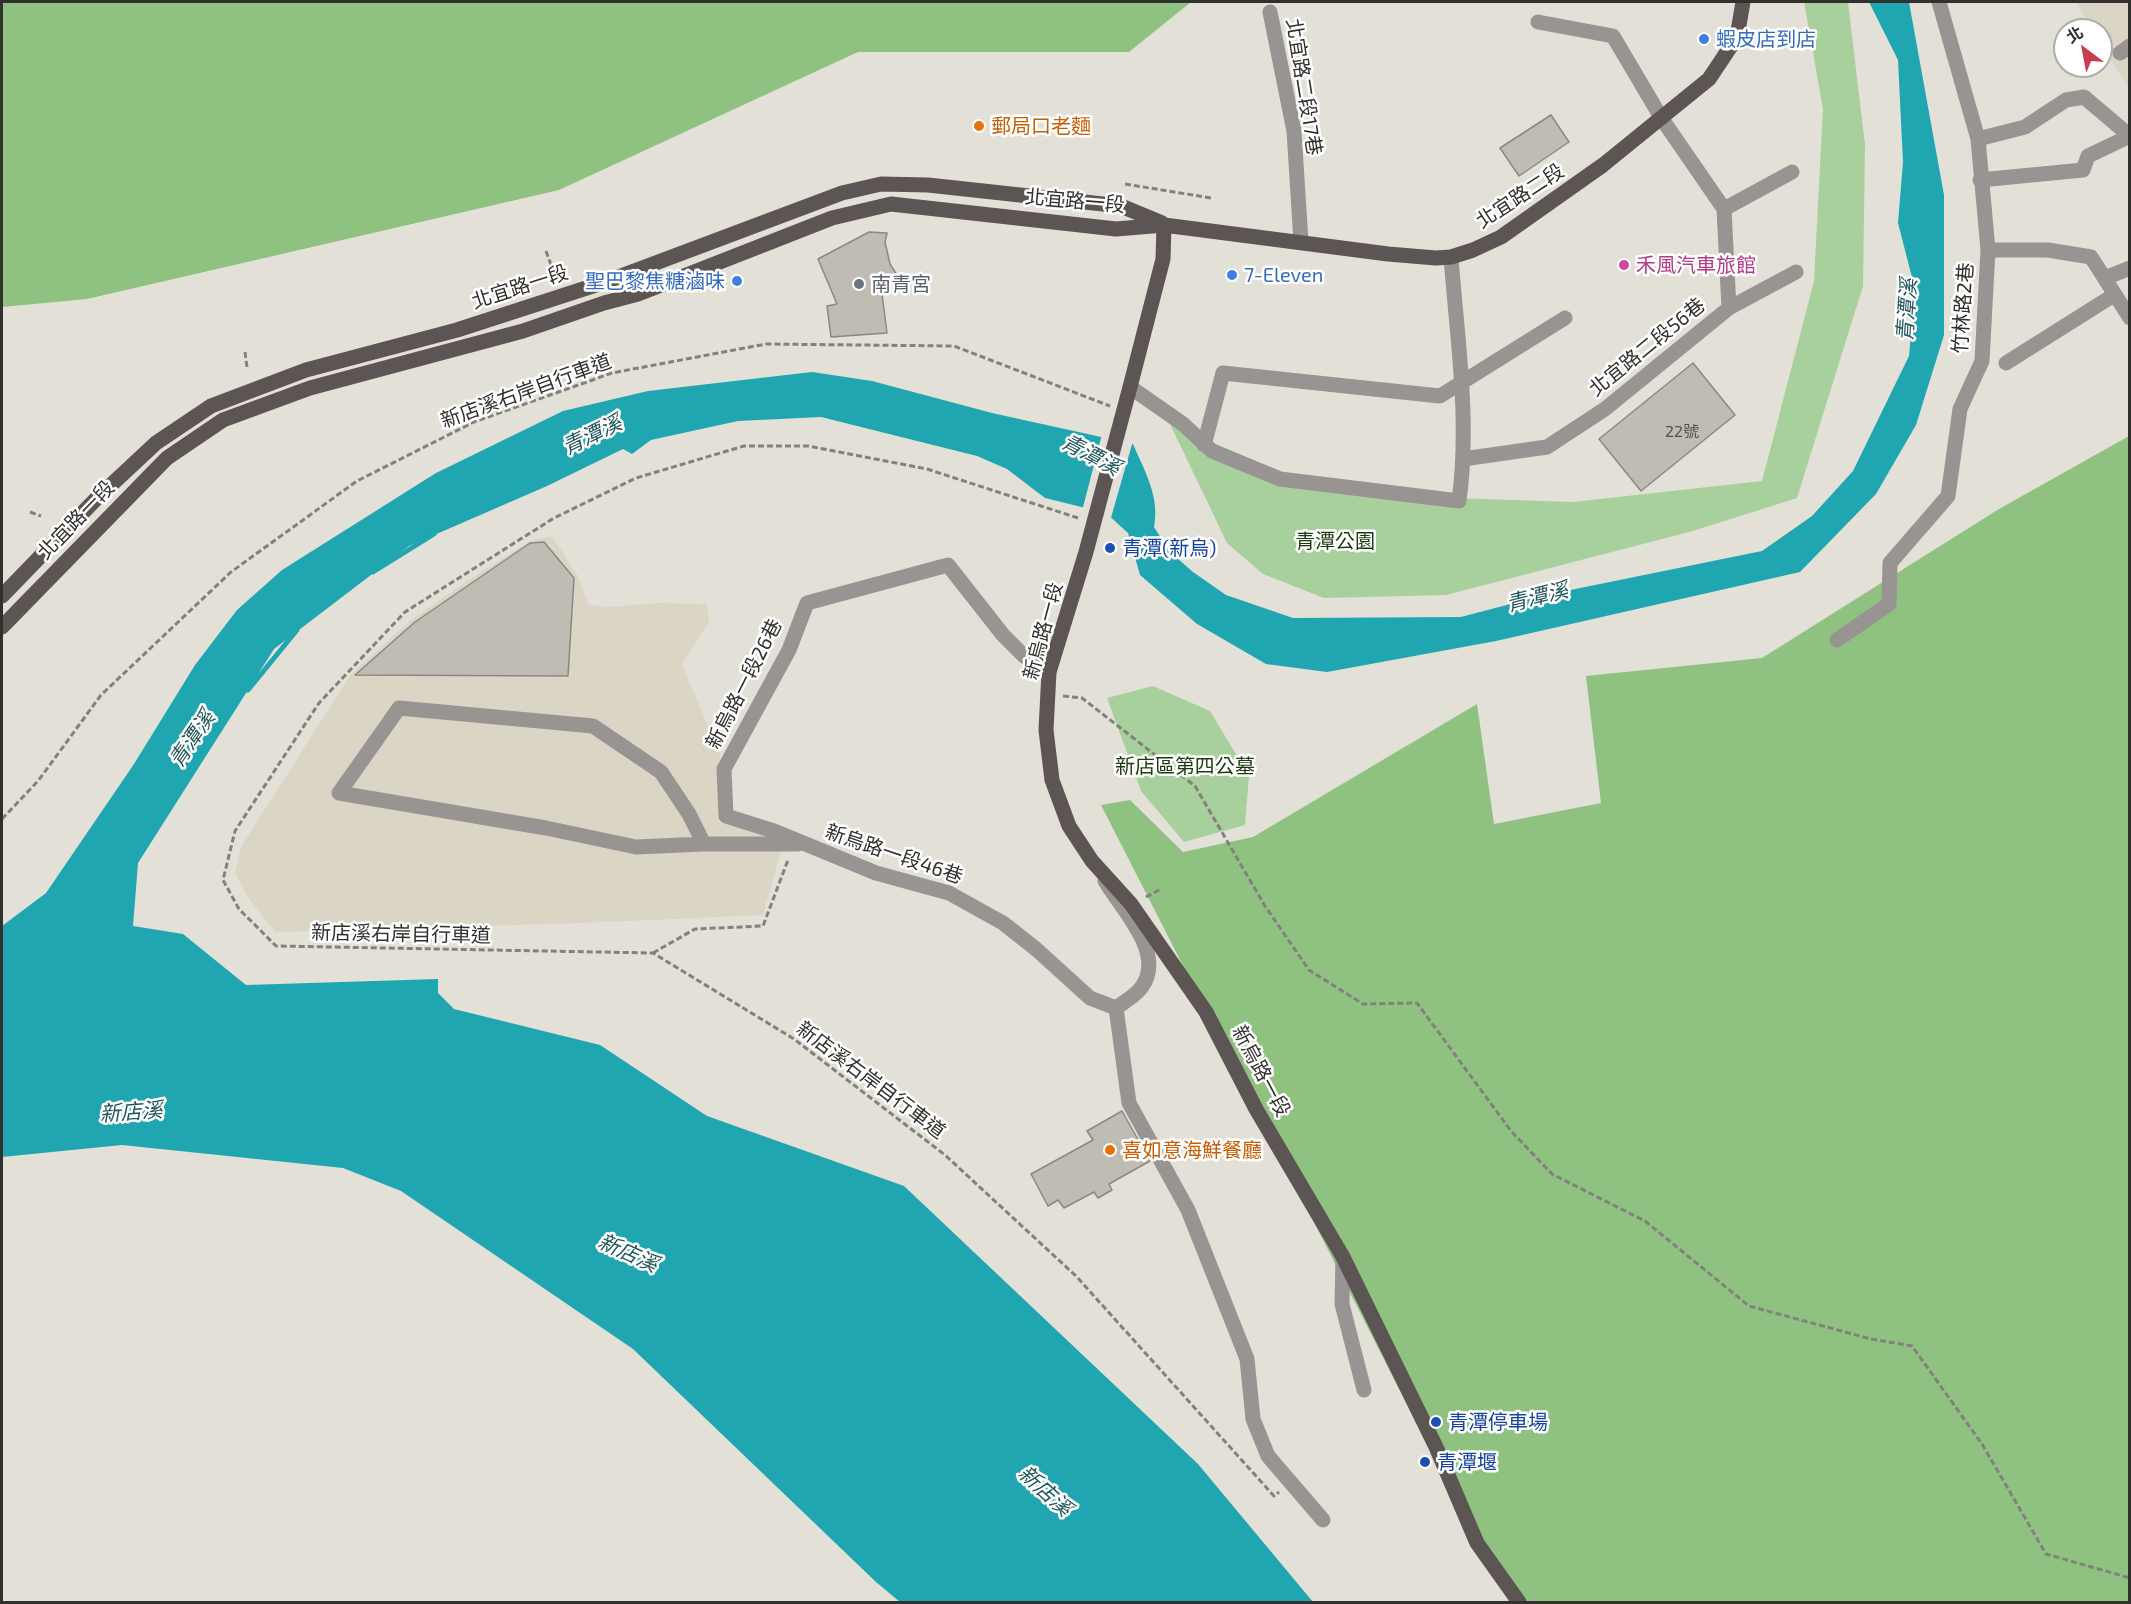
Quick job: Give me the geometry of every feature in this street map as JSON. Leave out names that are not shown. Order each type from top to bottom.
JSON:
[{"type":"main road","name":"北宜路二段","points":[[1164,225],[1388,254],[1451,257],[1501,237],[1603,165],[1709,79],[1737,37],[1743,2]]},
{"type":"main road","name":"北宜路一段","points":[[2,596],[96,499],[156,443],[212,406],[306,370],[457,330],[605,282],[842,193],[881,184],[928,184],[1121,206],[1164,225]]},
{"type":"main road","name":"北宜路一段","points":[[2,627],[167,458],[223,420],[310,388],[523,331],[604,303],[638,294],[832,218],[891,204],[1116,229],[1164,225]]},
{"type":"main road","points":[[1130,387],[1163,259],[1164,225]]},
{"type":"main road","name":"新烏路一段","points":[[1130,387],[1094,524],[1049,672],[1046,730],[1052,780],[1069,826],[1092,861],[1131,904],[1206,1012],[1256,1109],[1343,1257],[1436,1447],[1477,1543],[1519,1602]]},
{"type":"lane","name":"竹林路2巷","points":[[1837,640],[1889,604],[1890,563],[1948,496],[1960,409],[1982,361],[1988,250],[1978,139],[1939,2]]},
{"type":"lane","name":"北宜路二段17巷","points":[[1270,12],[1294,131],[1301,242]]},
{"type":"lane","points":[[1538,22],[1613,36],[1662,119],[1724,209],[1792,172]]},
{"type":"lane","points":[[1978,139],[2025,128],[2066,100],[2084,97],[2130,136],[2088,156],[2083,170],[1980,180]]},
{"type":"lane","name":"北宜路二段56巷","points":[[1463,459],[1547,447],[1605,409],[1729,309],[1724,209]]},
{"type":"lane","points":[[1988,250],[2048,250],[2091,257],[2130,318]]},
{"type":"lane","points":[[1130,387],[1183,424],[1212,451],[1281,479],[1459,501],[1463,459],[1463,381],[1451,257]]},
{"type":"lane","points":[[2105,278],[2130,268]]},
{"type":"lane","points":[[1729,309],[1796,273]]},
{"type":"lane","points":[[2006,363],[2114,295]]},
{"type":"lane","points":[[1204,445],[1223,373],[1440,396],[1565,318]]},
{"type":"lane","name":"新烏路一段26巷","points":[[811,847],[774,831],[726,816],[724,769],[789,650],[807,603],[948,564],[1003,635],[1024,656],[1049,672]]},
{"type":"lane","points":[[704,844],[689,814],[661,772],[593,726],[399,708],[339,793],[546,828],[636,847],[704,844],[811,847]]},
{"type":"lane","name":"新烏路一段46巷","points":[[811,847],[876,873],[949,893],[973,905],[1003,923],[1036,949],[1090,998],[1116,1008]]},
{"type":"lane","points":[[1092,861],[1146,942],[1150,968],[1141,988],[1116,1008],[1129,1103],[1188,1210],[1247,1359],[1252,1419],[1268,1456],[1323,1520]]},
{"type":"lane","points":[[1343,1257],[1342,1304],[1364,1389]]},
{"type":"path","points":[[1125,184],[1210,198]]},
{"type":"path","points":[[546,251],[554,273]]},
{"type":"path","name":"新店溪右岸自行車道","points":[[2,819],[38,781],[101,695],[231,572],[357,481],[464,427],[612,373],[766,344],[954,346],[1123,411]]},
{"type":"path","points":[[245,352],[248,367]]},
{"type":"path","name":"新店溪右岸自行車道","points":[[1094,524],[927,470],[808,446],[744,446],[636,478],[554,518],[405,612],[319,703],[235,831],[223,880],[239,909],[276,946],[653,953],[794,1039],[945,1155],[1076,1275],[1274,1496],[1290,1482]]},
{"type":"path","points":[[30,512],[41,516]]},
{"type":"path","points":[[1048,694],[1082,698],[1195,786],[1265,906],[1309,970],[1363,1004],[1417,1003],[1511,1131],[1552,1174],[1645,1221],[1749,1306],[1871,1340],[1912,1346],[1982,1444],[2046,1554],[2130,1578]]},
{"type":"path","points":[[653,953],[695,929],[762,926],[787,861],[811,847]]},
{"type":"shaded area","points":[[2076,2],[2129,2],[2129,88],[2113,64],[2113,18],[2085,18]]},
{"type":"shaded area","points":[[552,536],[578,576],[588,604],[605,607],[659,603],[707,604],[709,622],[682,664],[720,755],[719,822],[784,840],[763,915],[275,932],[248,897],[235,873],[241,847],[351,674],[411,620],[476,575],[530,541]]},
{"type":"green space","points":[[2,2],[1191,2],[1129,52],[858,52],[559,190],[87,299],[2,307]]},
{"type":"green space","name":"青潭公園","points":[[1804,2],[1848,2],[1865,145],[1863,286],[1797,498],[1693,531],[1446,595],[1324,598],[1263,574],[1227,543],[1170,424],[1301,481],[1421,497],[1573,502],[1762,481],[1814,281],[1823,109]]},
{"type":"green space","points":[[2129,436],[2129,1602],[1527,1602],[1469,1526],[1101,805],[1130,800],[1183,852],[1253,837],[1477,704],[1494,824],[1601,803],[1586,676],[1762,658],[1999,509]]},
{"type":"green space","name":"新店區第四公墓","points":[[1153,686],[1210,711],[1249,776],[1245,825],[1184,842],[1141,791],[1107,698]]},
{"type":"water","name":"新店溪","points":[[1869,2],[1909,2],[1944,195],[1944,335],[1916,425],[1876,494],[1800,572],[1496,641],[1327,672],[1266,664],[1197,624],[1140,575],[1128,533],[1106,513],[1045,498],[1007,469],[977,456],[821,417],[738,421],[651,440],[632,454],[623,449],[547,486],[409,546],[274,649],[138,863],[133,926],[183,934],[246,985],[438,979],[438,993],[454,1009],[600,1045],[707,1116],[904,1186],[1198,1464],[1313,1602],[900,1602],[876,1582],[633,1349],[401,1191],[343,1168],[122,1145],[2,1157],[2,926],[46,893],[134,764],[195,665],[237,610],[282,570],[436,473],[563,411],[648,391],[812,372],[872,381],[992,413],[1133,444],[1153,495],[1154,527],[1169,551],[1193,572],[1226,595],[1293,618],[1461,617],[1541,596],[1762,551],[1812,516],[1853,471],[1909,356],[1915,289],[1898,223],[1903,162],[1898,60]]},
{"type":"pier","points":[[1102,434],[1133,441],[1110,521],[1105,516],[1082,511]]},
{"type":"building","points":[[1551,115],[1569,142],[1519,176],[1500,148]]},
{"type":"building","name":"南青宮","points":[[869,232],[887,233],[885,242],[890,264],[897,275],[882,294],[887,333],[831,337],[827,306],[837,304],[818,259]]},
{"type":"building","points":[[1693,363],[1735,415],[1641,491],[1599,439]]},
{"type":"building","points":[[544,542],[574,578],[568,676],[355,675],[415,622],[530,543]]},
{"type":"building","name":"喜如意海鮮餐廳","points":[[1122,1111],[1150,1161],[1109,1184],[1112,1190],[1098,1198],[1094,1192],[1064,1208],[1058,1200],[1048,1206],[1031,1174],[1093,1140],[1087,1131]]},
{"type":"waterway","name":"青潭溪","points":[[373,572],[434,534]]},
{"type":"waterway","name":"青潭溪","points":[[248,690],[297,630]]},
{"type":"place","name":"蝦皮店到店","points":[[1704,39]]},
{"type":"place","name":"郵局口老麵","points":[[979,126]]},
{"type":"place","name":"禾風汽車旅館","points":[[1624,265]]},
{"type":"place","name":"7-Eleven","points":[[1232,275]]},
{"type":"place","name":"聖巴黎焦糖滷味","points":[[737,281]]},
{"type":"place","name":"南青宮","points":[[859,284]]},
{"type":"place","name":"青潭(新烏)","points":[[1110,548]]},
{"type":"place","name":"喜如意海鮮餐廳","points":[[1110,1150]]},
{"type":"place","name":"青潭停車場","points":[[1436,1422]]},
{"type":"place","name":"青潭堰","points":[[1425,1462]]}]
